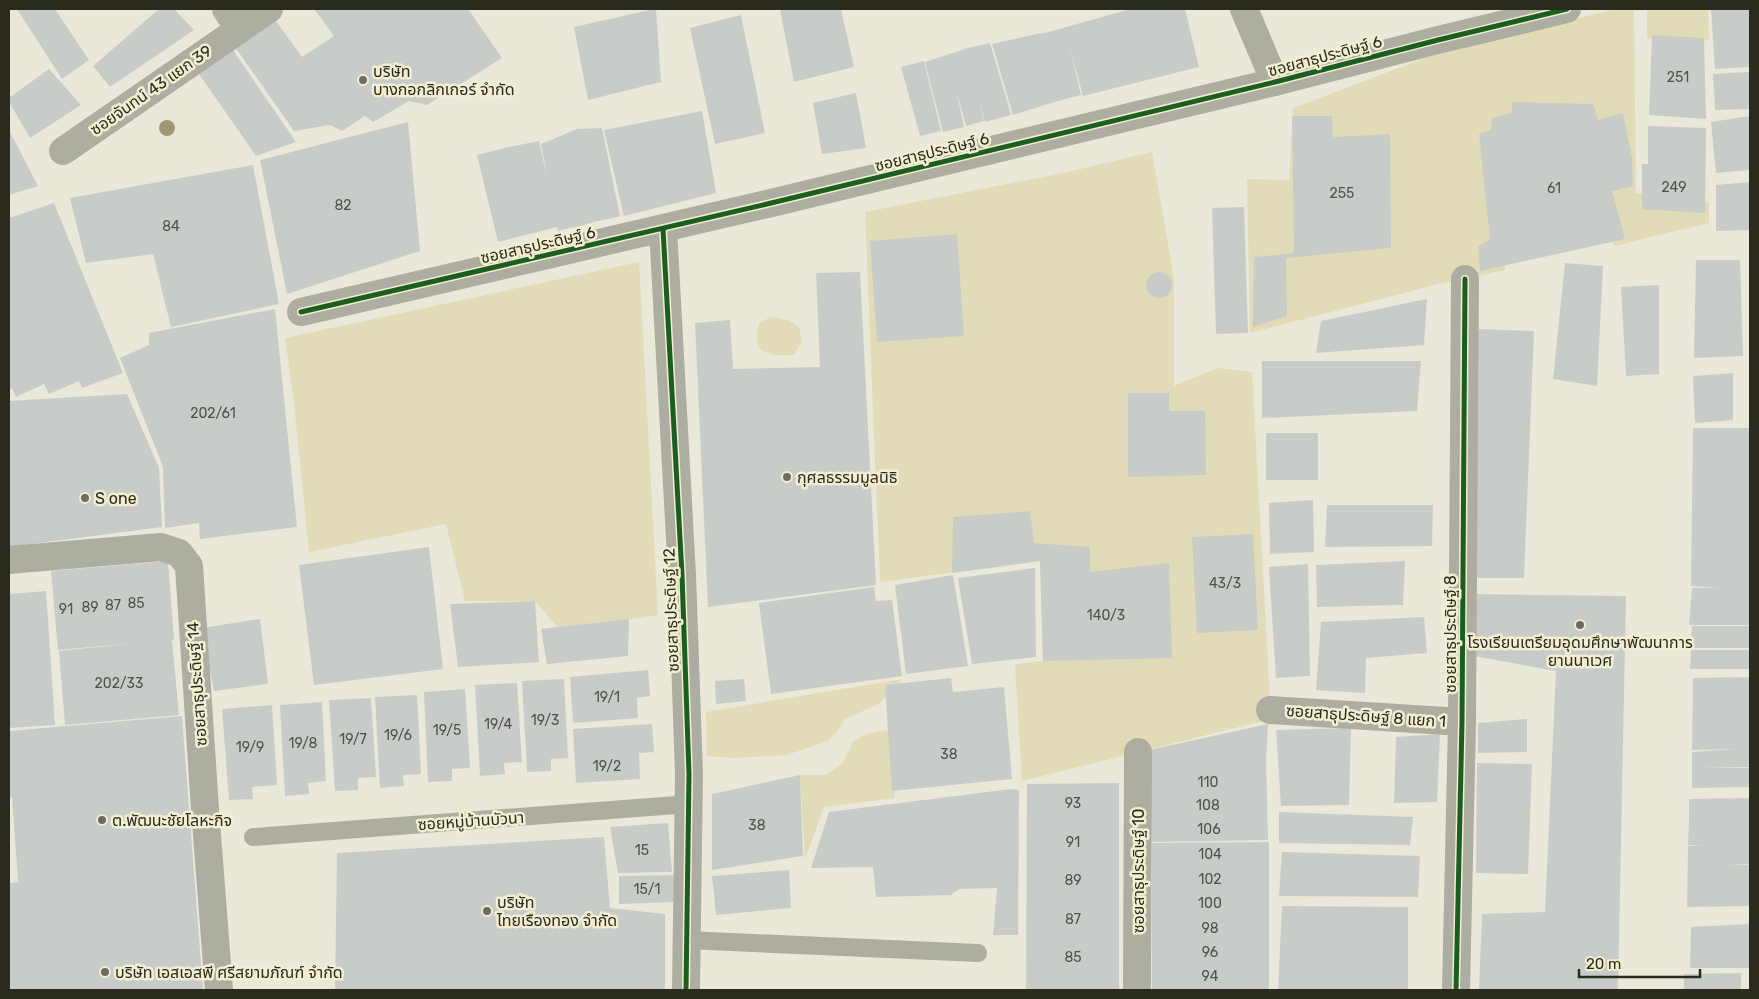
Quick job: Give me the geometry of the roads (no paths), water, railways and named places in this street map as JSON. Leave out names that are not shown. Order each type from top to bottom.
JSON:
[{"type":"street","name":"ซอยจันทน์ 43 แยก 39","points":[[63,151],[232,19],[269,9]]},
{"type":"street","points":[[1244,9],[1275,82]]},
{"type":"street","name":"ซอยสาธุประดิษฐ์ 6","points":[[301,312],[663,229],[1275,82],[1567,9]]},
{"type":"street","name":"ซอยสาธุประดิษฐ์ 12","points":[[663,229],[682,575],[690,804],[686,990]]},
{"type":"street","name":"ซอยสาธุประดิษฐ์ 8","points":[[1456,990],[1462,722],[1466,279]]},
{"type":"street","name":"ซอยสาธุประดิษฐ์ 14","points":[[9,560],[161,547],[179,553],[189,566],[219,990]]},
{"type":"street","name":"ซอยสาธุประดิษฐ์ 8 แยก 1","points":[[1270,710],[1462,722]]},
{"type":"street","name":"ซอยสาธุประดิษฐ์ 10","points":[[1137,990],[1138,752]]},
{"type":"lane","name":"ซอยหมู่บ้านบัวนา","points":[[253,837],[690,804]]},
{"type":"lane","points":[[686,940],[978,953]]},
{"type":"place","name":"บริษัท บางกอกลิกเกอร์ จำกัด","points":[[363,80]]},
{"type":"place","name":"กุศลธรรมมูลนิธิ","points":[[787,477]]},
{"type":"place","name":"S one","points":[[85,498]]},
{"type":"place","name":"โรงเรียนเตรียมอุดมศึกษาพัฒนาการ ยานนาเวศ","points":[[1580,625]]},
{"type":"place","name":"ต.พัฒนะชัยโลหะกิจ","points":[[102,820]]},
{"type":"place","name":"บริษัท ไทยเรืองทอง จำกัด","points":[[487,911]]},
{"type":"place","name":"บริษัท เอสเอสพี ศรีสยามภัณฑ์ จำกัด","points":[[105,972]]}]
